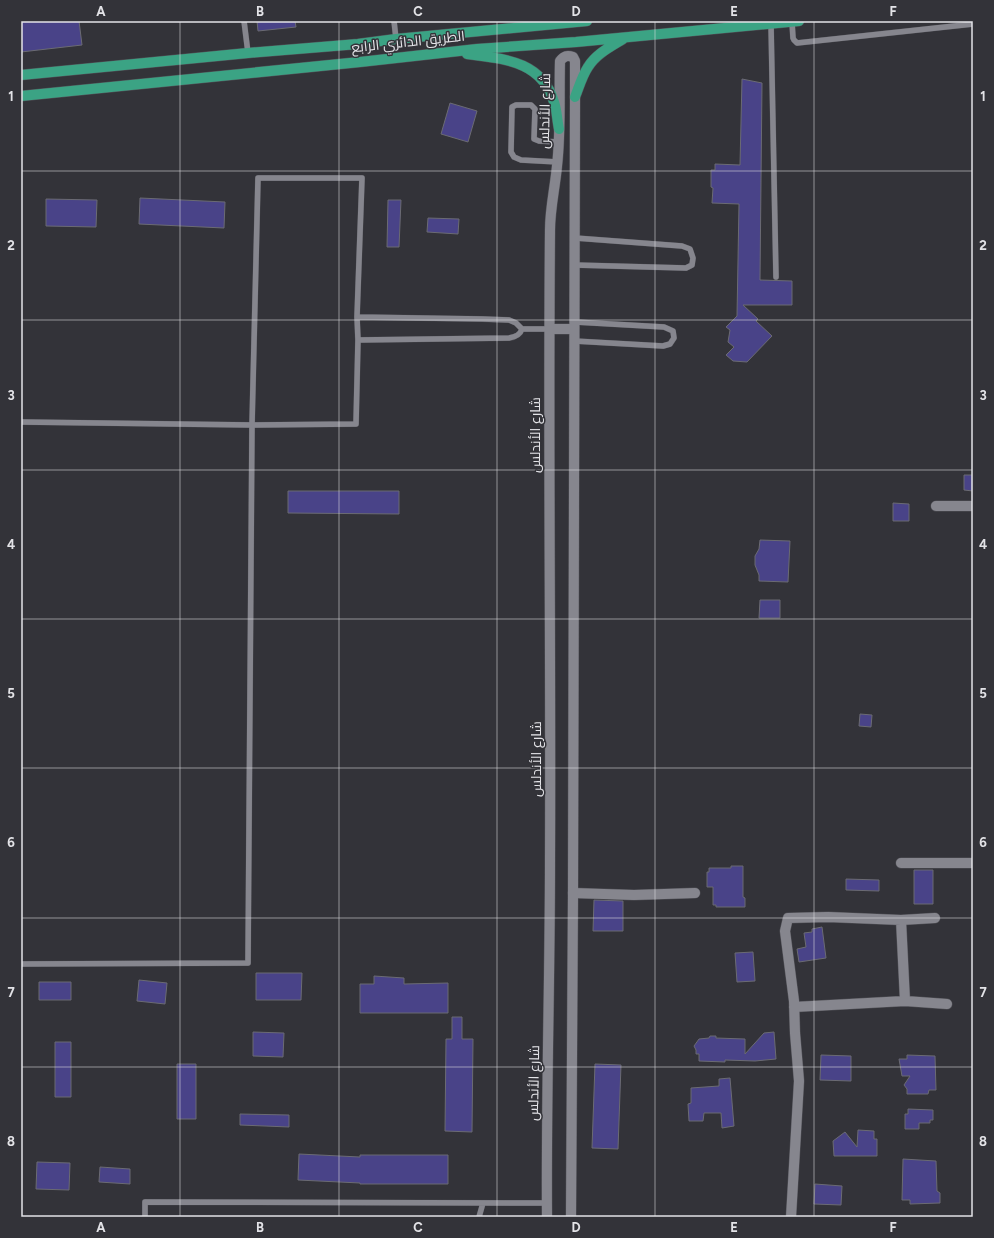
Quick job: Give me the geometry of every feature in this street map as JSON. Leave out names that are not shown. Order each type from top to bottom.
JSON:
[{"type":"main road","points":[[503,29],[523,21]]},
{"type":"main road","name":"الطريق الدائري الرابع","points":[[21,75],[358,44],[396,38],[587,21]]},
{"type":"main road","name":"الطريق الدائري الرابع","points":[[21,96],[449,52],[796,21]]},
{"type":"main road","points":[[575,97],[587,68],[592,60],[606,49],[626,37]]},
{"type":"main road","points":[[449,52],[510,60],[522,64],[534,71],[543,80],[550,91],[555,103],[559,129]]},
{"type":"main road","name":"شارع الأندلس","points":[[547,1217],[550,862],[550,213],[558,162],[560,61],[562,57],[568,56],[573,57],[575,61],[571,1217]]},
{"type":"main road","points":[[549,329],[574,326]]},
{"type":"main road","points":[[936,506],[973,506]]},
{"type":"main road","points":[[901,863],[973,864]]},
{"type":"main road","points":[[573,894],[634,895],[695,893]]},
{"type":"main road","points":[[791,1217],[799,1081],[794,1007],[785,931],[788,918],[828,917],[901,920],[935,918]]},
{"type":"main road","points":[[901,920],[905,1001]]},
{"type":"main road","points":[[794,1007],[905,1001],[947,1004]]},
{"type":"lane","points":[[244,21],[248,53]]},
{"type":"lane","points":[[394,21],[396,38]]},
{"type":"lane","points":[[796,21],[793,38],[798,43],[973,24]]},
{"type":"lane","points":[[771,24],[776,277]]},
{"type":"lane","points":[[558,162],[521,160],[514,157],[511,152],[512,107],[516,105],[531,105],[535,109],[534,139],[539,141],[559,142]]},
{"type":"lane","points":[[21,422],[252,425],[356,424],[358,340],[357,317],[362,178],[258,178],[252,425],[248,963],[21,964]]},
{"type":"lane","points":[[574,265],[686,268],[692,265],[693,258],[690,249],[682,246],[575,238]]},
{"type":"lane","points":[[357,317],[509,320],[516,323],[522,329],[549,329]]},
{"type":"lane","points":[[574,326],[664,327],[673,332],[674,338],[670,344],[663,346],[574,341]]},
{"type":"lane","points":[[358,340],[510,338],[519,334],[522,329]]},
{"type":"lane","points":[[146,1217],[145,1202],[547,1203]]},
{"type":"lane","points":[[479,1217],[483,1203]]},
{"type":"building","points":[[21,21],[79,21],[82,45],[21,52]]},
{"type":"building","points":[[257,21],[295,21],[296,27],[258,31]]},
{"type":"building","points":[[742,79],[762,83],[760,280],[792,281],[792,305],[743,305],[758,319],[756,321],[772,336],[747,362],[733,361],[726,355],[734,347],[728,342],[730,330],[726,327],[737,316],[739,204],[712,203],[713,188],[711,187],[711,170],[715,170],[715,164],[740,165]]},
{"type":"building","points":[[450,103],[477,111],[468,142],[441,134]]},
{"type":"building","points":[[140,198],[225,202],[224,228],[139,224]]},
{"type":"building","points":[[46,199],[97,200],[96,227],[46,226]]},
{"type":"building","points":[[388,200],[401,200],[399,247],[387,247]]},
{"type":"building","points":[[428,218],[459,219],[458,234],[427,232]]},
{"type":"building","points":[[964,475],[973,475],[973,491],[964,490]]},
{"type":"building","points":[[288,491],[399,491],[399,514],[288,513]]},
{"type":"building","points":[[893,503],[909,504],[909,521],[893,521]]},
{"type":"building","points":[[760,540],[790,541],[788,582],[759,581],[759,575],[755,565],[755,556],[759,549]]},
{"type":"building","points":[[760,600],[780,600],[780,618],[759,618]]},
{"type":"building","points":[[860,714],[872,715],[871,727],[859,726]]},
{"type":"building","points":[[731,866],[743,866],[743,897],[745,898],[745,907],[716,907],[716,905],[713,905],[713,887],[707,887],[707,872],[709,872],[709,868],[731,868]]},
{"type":"building","points":[[914,870],[933,870],[933,904],[914,904]]},
{"type":"building","points":[[846,879],[879,880],[879,891],[846,890]]},
{"type":"building","points":[[594,900],[623,901],[623,931],[593,931]]},
{"type":"building","points":[[822,927],[826,958],[799,962],[797,949],[806,947],[804,933],[812,932],[812,929]]},
{"type":"building","points":[[753,952],[755,981],[737,982],[735,953]]},
{"type":"building","points":[[256,973],[302,973],[301,1000],[256,1000]]},
{"type":"building","points":[[374,976],[404,978],[404,984],[448,983],[448,1013],[360,1013],[360,984],[374,984]]},
{"type":"building","points":[[139,980],[167,983],[165,1004],[137,1001]]},
{"type":"building","points":[[39,982],[71,982],[71,1000],[39,1000]]},
{"type":"building","points":[[452,1017],[462,1017],[462,1039],[473,1039],[472,1132],[445,1131],[446,1039],[452,1039]]},
{"type":"building","points":[[253,1032],[284,1033],[283,1057],[253,1056]]},
{"type":"building","points":[[774,1032],[776,1059],[755,1061],[725,1060],[725,1062],[699,1061],[699,1054],[696,1054],[694,1046],[699,1039],[709,1038],[710,1036],[716,1036],[716,1038],[745,1039],[745,1054],[764,1033]]},
{"type":"building","points":[[55,1042],[71,1042],[71,1097],[55,1097]]},
{"type":"building","points":[[821,1055],[851,1056],[851,1081],[820,1080]]},
{"type":"building","points":[[907,1055],[935,1056],[936,1090],[929,1090],[928,1094],[907,1094],[907,1089],[904,1085],[910,1076],[902,1076],[899,1059],[907,1059]]},
{"type":"building","points":[[177,1064],[196,1064],[196,1119],[177,1119]]},
{"type":"building","points":[[595,1064],[621,1065],[618,1149],[592,1148]]},
{"type":"building","points":[[730,1078],[734,1126],[722,1128],[721,1113],[704,1113],[703,1121],[689,1121],[688,1104],[691,1103],[691,1088],[719,1086],[719,1079]]},
{"type":"building","points":[[908,1109],[933,1110],[933,1120],[930,1120],[930,1123],[919,1123],[919,1129],[905,1129],[905,1114],[908,1114]]},
{"type":"building","points":[[240,1114],[289,1115],[289,1127],[240,1125]]},
{"type":"building","points":[[858,1130],[874,1131],[874,1139],[877,1139],[877,1156],[834,1156],[833,1141],[845,1132],[857,1147]]},
{"type":"building","points":[[299,1154],[360,1157],[360,1155],[448,1155],[448,1184],[360,1184],[298,1180]]},
{"type":"building","points":[[903,1159],[936,1161],[937,1191],[940,1193],[940,1203],[910,1204],[910,1200],[902,1200]]},
{"type":"building","points":[[37,1162],[70,1163],[69,1190],[36,1189]]},
{"type":"building","points":[[100,1167],[130,1169],[130,1184],[99,1182]]},
{"type":"building","points":[[815,1184],[842,1186],[841,1205],[814,1204]]}]
